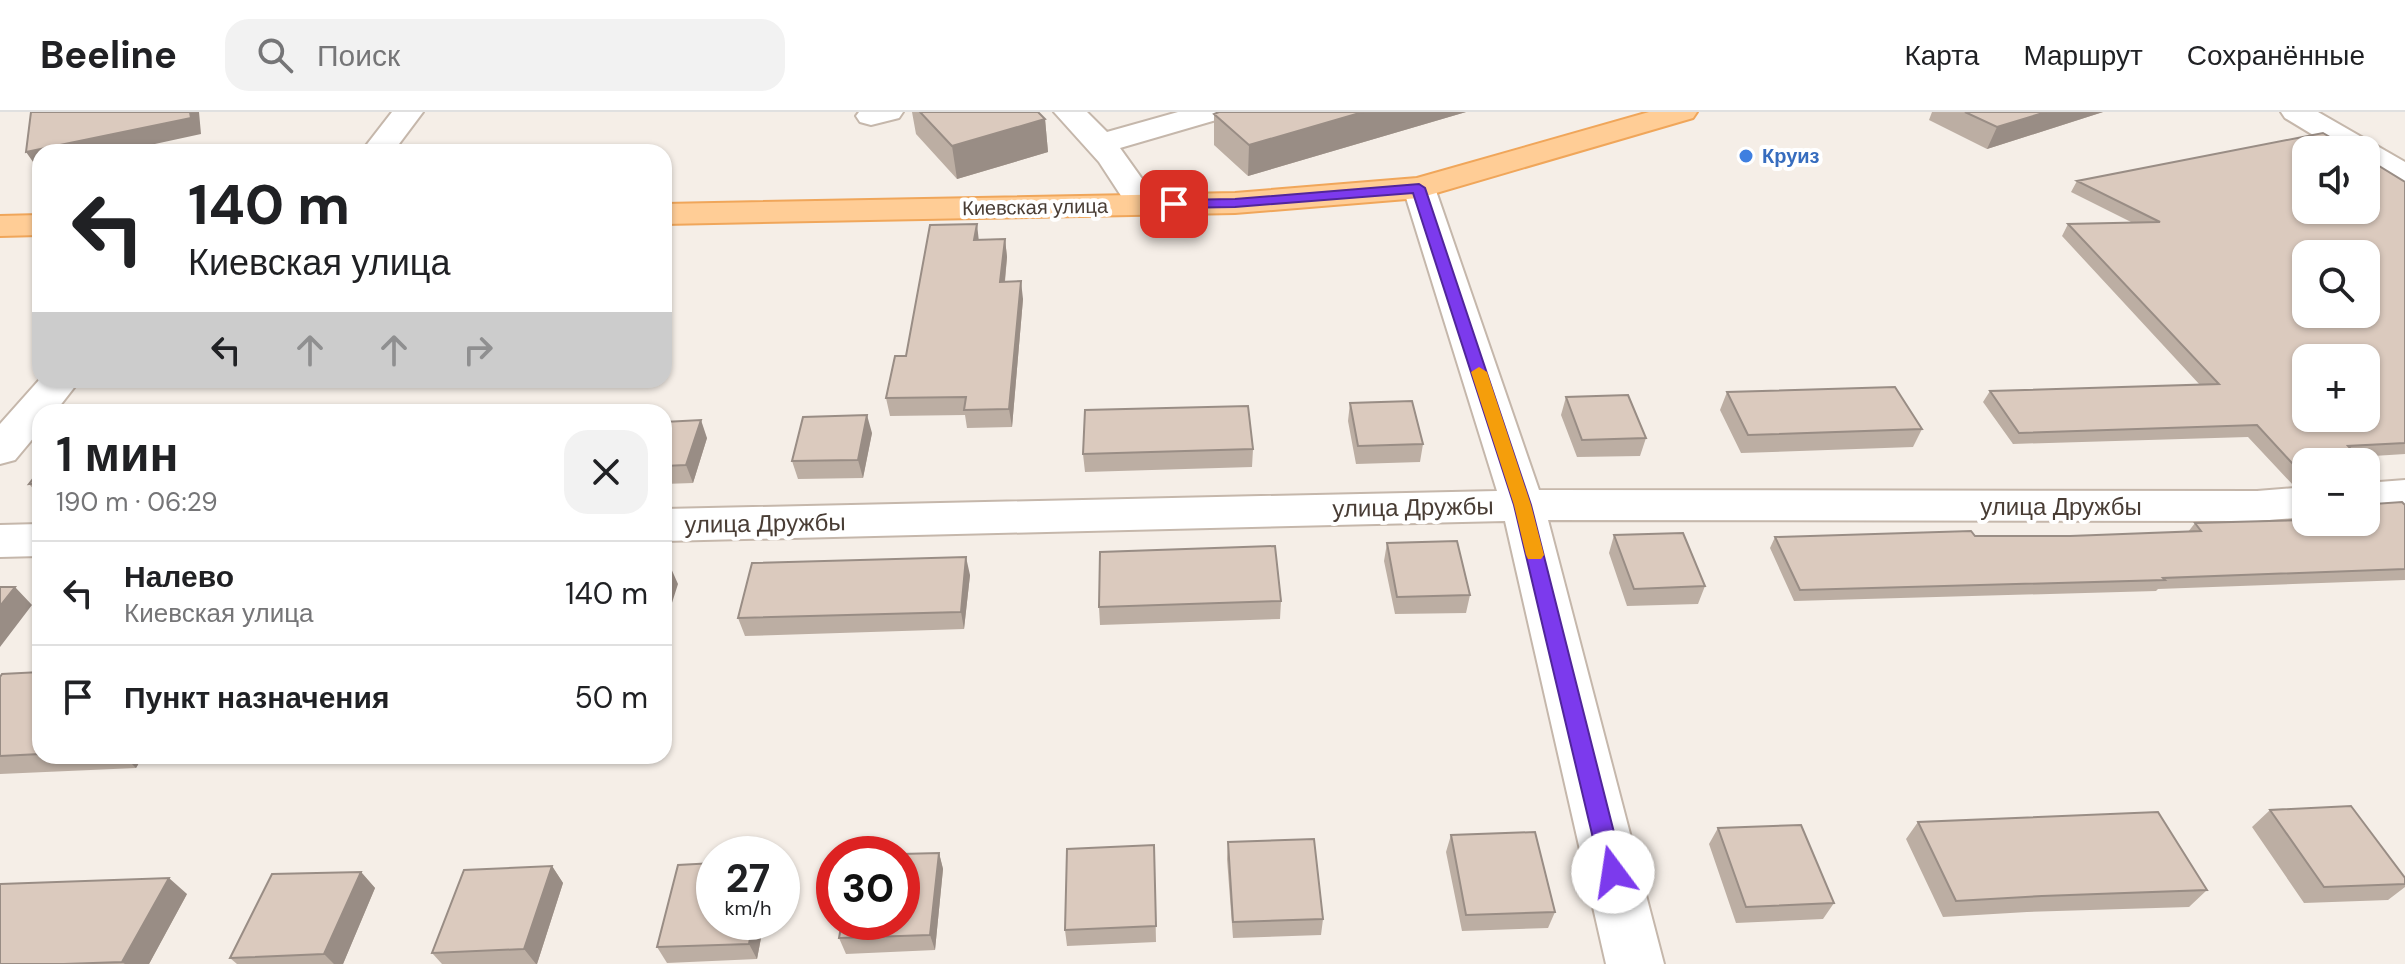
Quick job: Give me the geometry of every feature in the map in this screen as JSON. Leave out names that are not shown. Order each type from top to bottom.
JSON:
[{"type":"main road","name":"Киевская улица","points":[[672,214],[1235,203],[1419,188],[1682,112]]},
{"type":"main road","points":[[0,226],[32,225]]},
{"type":"street","points":[[383,144],[405,116],[438,112]]},
{"type":"street","points":[[1069,112],[1103,143],[1123,167],[1143,204]]},
{"type":"street","points":[[1103,143],[1212,112]]},
{"type":"street","points":[[2296,112],[2336,136]]},
{"type":"street","points":[[2380,161],[2405,176]]},
{"type":"street","points":[[1419,188],[1523,505],[1635,964]]},
{"type":"street","points":[[40,404],[54,388]]},
{"type":"street","points":[[0,450],[32,413]]},
{"type":"street","points":[[2380,497],[2405,495]]},
{"type":"street","name":"улица Дружбы","points":[[672,525],[1523,505],[2257,506],[2292,503]]},
{"type":"street","points":[[0,541],[32,540]]},
{"type":"building","points":[[31,112],[190,112],[191,118],[65,144],[32,144],[32,151],[26,152]]},
{"type":"building","points":[[920,112],[1038,112],[1045,119],[952,146]]},
{"type":"building","points":[[1363,112],[1249,145],[1214,114]]},
{"type":"building","points":[[1965,112],[2046,112],[1997,127]]},
{"type":"building","points":[[2292,139],[2292,224],[2380,224],[2380,167],[2405,182],[2405,443],[2348,446],[2350,448],[2292,448],[2292,463],[2257,425],[2019,433],[1990,391],[2219,384],[2068,224],[2160,222],[2077,181]]},
{"type":"building","points":[[977,224],[974,240],[1005,239],[1000,282],[1021,281],[1009,409],[964,410],[966,397],[886,398],[895,356],[906,356],[930,225]]},
{"type":"building","points":[[1895,387],[1922,429],[1748,435],[1727,392]]},
{"type":"building","points":[[1628,395],[1646,438],[1582,440],[1566,397]]},
{"type":"building","points":[[1412,401],[1423,444],[1358,446],[1350,403]]},
{"type":"building","points":[[1248,406],[1253,449],[1083,454],[1085,410]]},
{"type":"building","points":[[867,415],[858,460],[792,461],[803,417]]},
{"type":"building","points":[[701,420],[686,465],[672,466],[672,422]]},
{"type":"building","points":[[2402,502],[2405,505],[2405,569],[2163,578],[2165,580],[1800,590],[1775,537],[1971,531],[1975,536],[2070,536],[2201,531],[2195,523],[2292,520],[2292,536],[2380,536],[2380,504]]},
{"type":"building","points":[[1683,533],[1705,586],[1634,589],[1614,535]]},
{"type":"building","points":[[1457,541],[1470,595],[1397,597],[1387,543]]},
{"type":"building","points":[[1275,546],[1281,601],[1099,607],[1100,552]]},
{"type":"building","points":[[966,557],[961,612],[738,618],[752,563]]},
{"type":"building","points":[[0,587],[15,587],[0,606]]},
{"type":"building","points":[[32,672],[32,754],[0,756],[2,674]]},
{"type":"building","points":[[2351,806],[2405,878],[2405,884],[2324,887],[2270,810]]},
{"type":"building","points":[[2158,812],[2207,890],[1956,901],[1918,822]]},
{"type":"building","points":[[1801,825],[1834,903],[1746,907],[1718,828]]},
{"type":"building","points":[[1535,832],[1555,912],[1466,915],[1451,835]]},
{"type":"building","points":[[1314,839],[1323,919],[1233,922],[1228,842]]},
{"type":"building","points":[[1154,845],[1156,926],[1065,930],[1067,849]]},
{"type":"building","points":[[939,853],[930,935],[920,935],[920,854]]},
{"type":"building","points":[[696,864],[696,940],[750,940],[749,944],[657,947],[678,865]]},
{"type":"building","points":[[552,866],[524,949],[432,953],[464,870]]},
{"type":"building","points":[[361,872],[324,954],[230,958],[272,874]]},
{"type":"building","points":[[169,878],[122,962],[0,964],[0,884]]},
{"type":"slow traffic","points":[[1479,372],[1523,505],[1535,555]]},
{"type":"place","name":"Круиз","points":[[1746,156]]},
{"type":"route","points":[[1174,204],[1235,203],[1419,188],[1523,505],[1613,872]]}]
